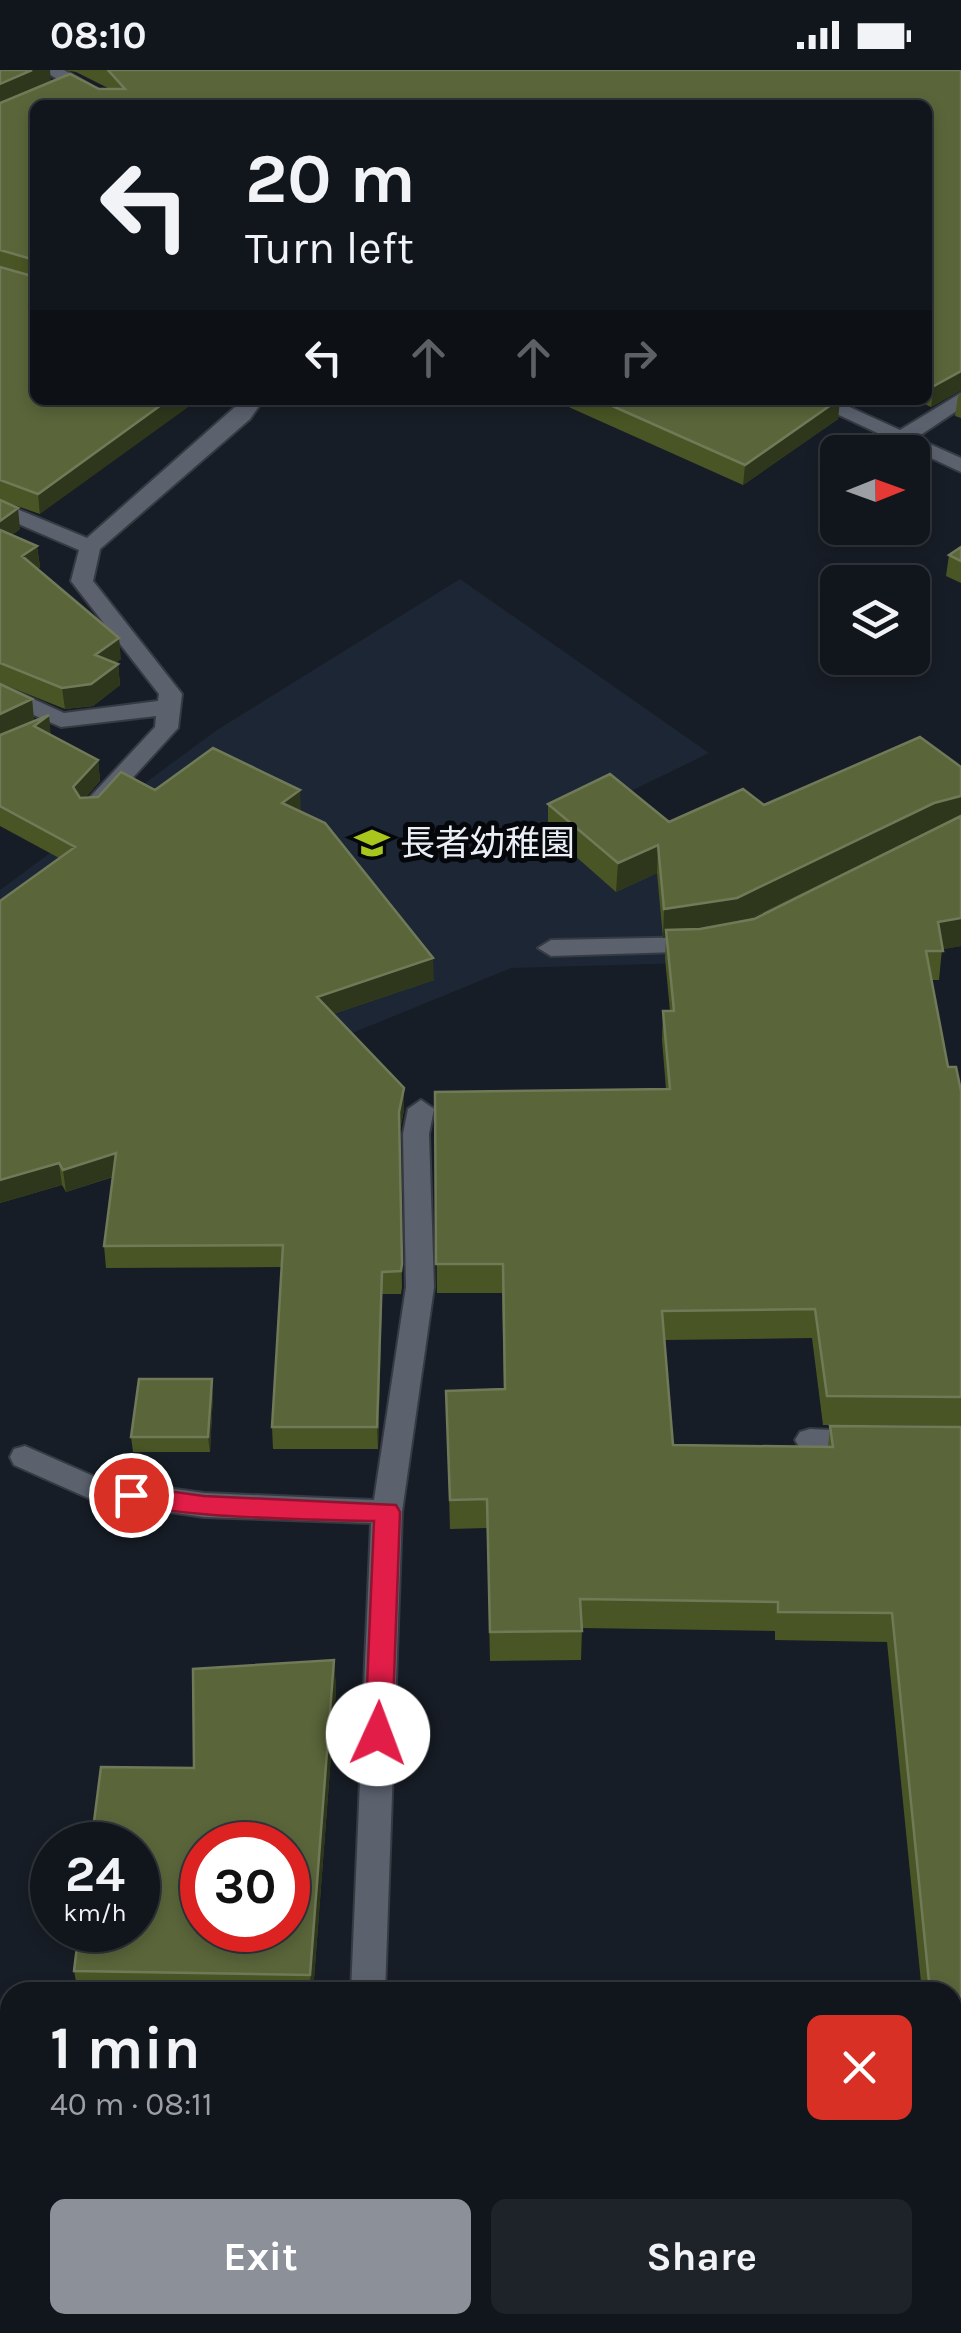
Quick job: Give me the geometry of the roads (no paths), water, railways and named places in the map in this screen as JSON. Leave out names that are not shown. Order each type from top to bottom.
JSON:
[{"type":"street","points":[[52,70],[107,100]]},
{"type":"street","points":[[45,94],[75,81]]},
{"type":"street","points":[[907,435],[961,399]]},
{"type":"street","points":[[90,810],[166,728],[172,694],[82,581],[90,547],[250,405]]},
{"type":"street","points":[[829,405],[899,435]]},
{"type":"street","points":[[930,450],[961,466]]},
{"type":"street","points":[[0,508],[90,547]]},
{"type":"street","points":[[0,691],[61,720]]},
{"type":"street","points":[[30,735],[61,720],[170,707]]},
{"type":"street","points":[[551,948],[698,946],[726,940]]},
{"type":"street","points":[[368,1982],[387,1512],[420,1286],[416,1134],[421,1109]]},
{"type":"street","points":[[810,1440],[886,1440]]},
{"type":"street","points":[[24,1457],[94,1490],[204,1505],[387,1512]]},
{"type":"place","name":"長者幼稚園","points":[[372,843]]}]
